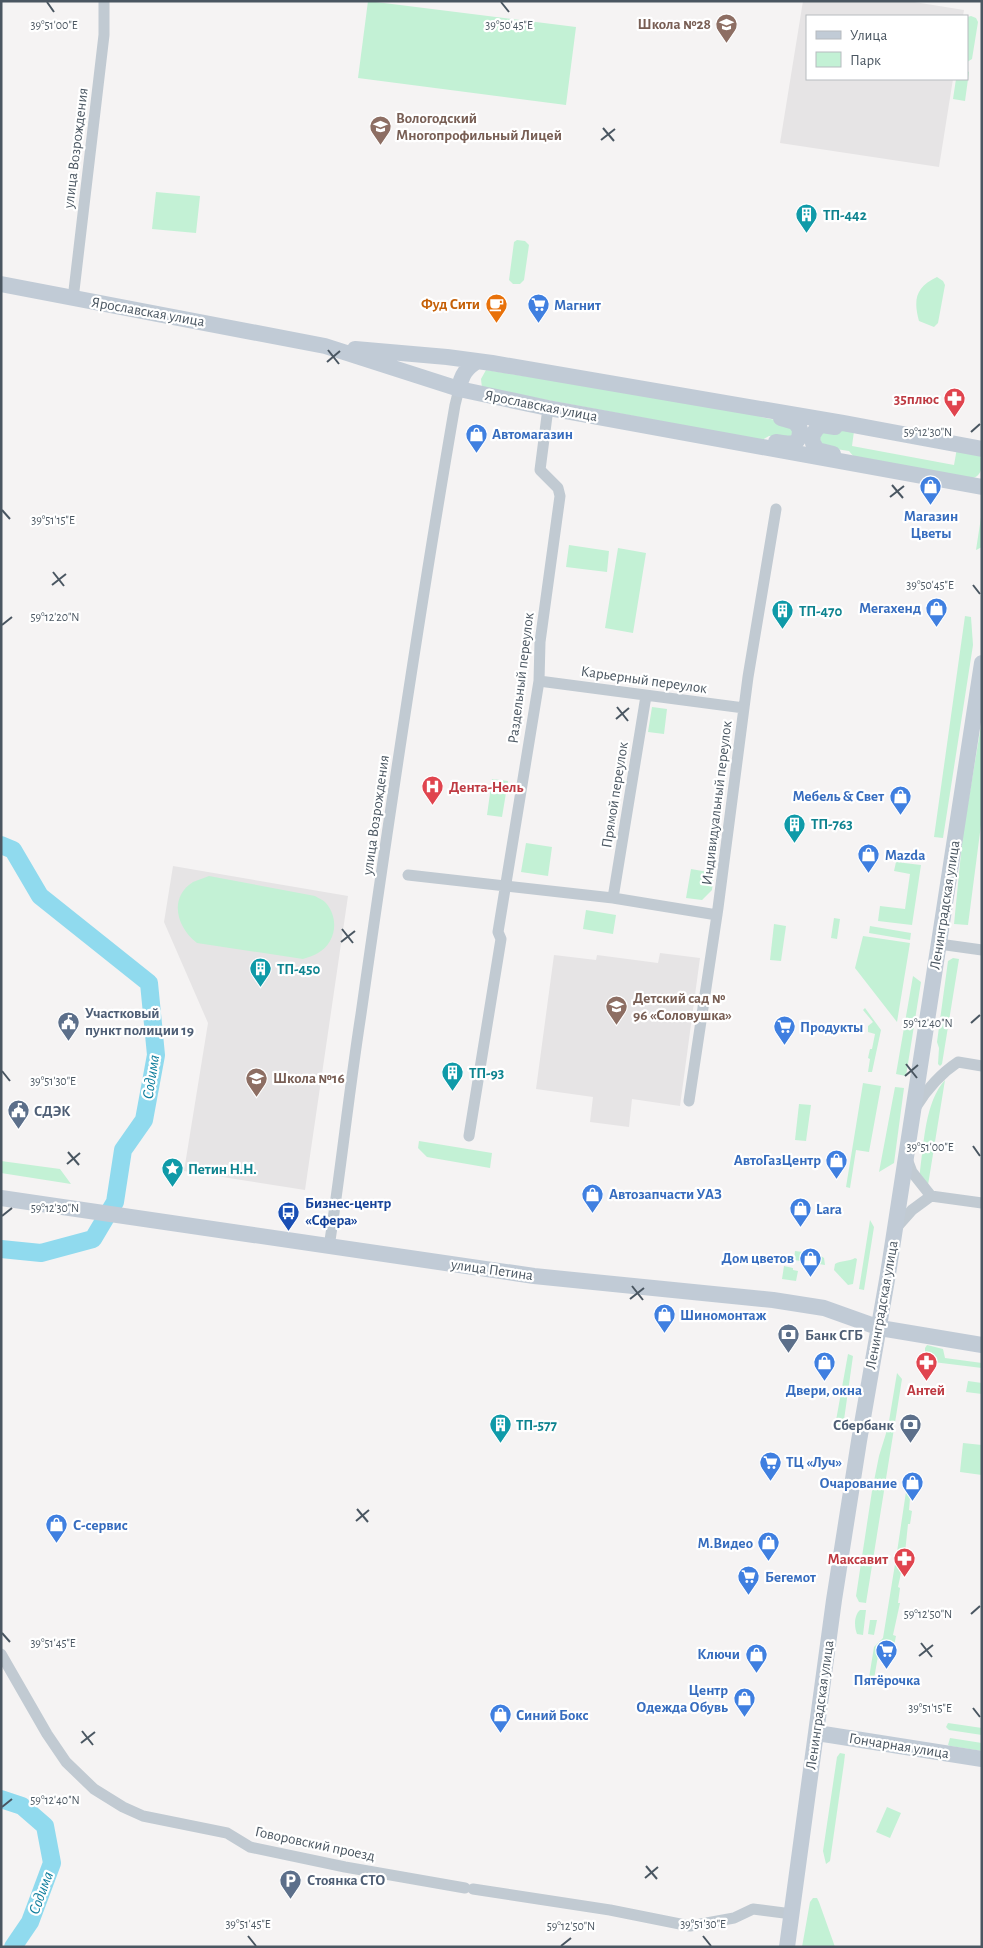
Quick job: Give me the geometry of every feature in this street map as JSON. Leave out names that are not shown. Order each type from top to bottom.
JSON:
[{"type":"street","name":"улица Возрождения","points":[[74,298],[104,36],[104,1]]},
{"type":"street","name":"Ярославская улица","points":[[1,284],[276,335],[325,346],[459,389],[548,408],[982,487]]},
{"type":"street","name":"Ярославская улица","points":[[325,346],[478,361],[843,423],[982,449]]},
{"type":"street","points":[[459,389],[464,372],[478,361]]},
{"type":"street","name":"улица Возрождения","points":[[329,1247],[360,1016],[426,574],[459,389]]},
{"type":"street","name":"Раздельный переулок","points":[[469,1136],[501,939],[498,932],[539,681],[540,642],[560,496],[558,488],[540,470],[548,408]]},
{"type":"street","name":"Ярославская улица","points":[[761,447],[768,441],[790,444],[797,442],[800,432],[795,422],[764,415],[762,410]]},
{"type":"street","name":"Ярославская улица","points":[[843,423],[839,428],[822,425],[814,431],[812,440],[817,450],[844,455],[847,463]]},
{"type":"street","name":"Индивидуальный переулок","points":[[688,1101],[717,915],[744,708],[776,509]]},
{"type":"street","name":"Ленинградская улица","points":[[787,1947],[834,1600],[859,1441],[880,1328],[982,663]]},
{"type":"street","name":"Карьерный переулок","points":[[539,681],[744,708]]},
{"type":"street","name":"Прямой переулок","points":[[613,898],[646,696]]},
{"type":"street","points":[[408,875],[613,898],[717,915]]},
{"type":"street","points":[[939,944],[982,950]]},
{"type":"street","points":[[913,1111],[925,1092],[944,1072],[958,1062],[982,1066]]},
{"type":"street","points":[[906,1156],[912,1172],[931,1196],[982,1203]]},
{"type":"street","points":[[895,1229],[912,1210],[931,1196]]},
{"type":"street","name":"улица Петина","points":[[1,1198],[534,1276],[773,1300],[824,1308],[880,1328],[982,1345]]},
{"type":"street","name":"Говоровский проезд","points":[[1,1654],[47,1734],[66,1762],[94,1789],[122,1807],[143,1816],[227,1833],[250,1847],[345,1867],[469,1889],[610,1910],[690,1926],[734,1918],[753,1909],[792,1914]]},
{"type":"street","name":"Гончарная улица","points":[[817,1733],[982,1759]]},
{"type":"shaded area","points":[[803,1],[908,1],[964,10],[963,15],[806,15],[806,80],[953,80],[939,167],[780,143]]},
{"type":"shaded area","name":"Школа №16","points":[[173,866],[348,896],[305,1190],[184,1171],[208,1023],[164,922]]},
{"type":"shaded area","name":"Детский сад № 96 «Соловушка»","points":[[660,953],[700,958],[680,1106],[632,1099],[629,1127],[590,1122],[593,1097],[536,1089],[554,955],[596,960],[597,955],[658,963]]},
{"type":"green space","points":[[368,1],[576,27],[566,105],[358,78]]},
{"type":"green space","points":[[968,17],[976,18],[978,22],[972,59],[968,61]]},
{"type":"green space","points":[[956,80],[968,80],[965,101],[953,99]]},
{"type":"green space","points":[[156,192],[200,196],[196,233],[152,229]]},
{"type":"green space","points":[[517,240],[525,241],[529,245],[524,280],[520,284],[513,284],[509,280],[514,242]]},
{"type":"green space","points":[[937,277],[945,285],[938,323],[934,327],[919,321],[916,306],[920,290],[924,285]]},
{"type":"green space","points":[[486,370],[757,412],[761,417],[790,423],[795,427],[789,440],[769,436],[762,440],[482,388],[481,379]]},
{"type":"green space","points":[[844,429],[854,431],[852,446],[954,465],[957,448],[980,455],[982,462],[980,472],[973,478],[854,457],[849,451],[823,447],[818,433]]},
{"type":"green space","points":[[982,511],[982,547],[976,550]]},
{"type":"green space","points":[[569,545],[609,551],[607,572],[566,567]]},
{"type":"green space","points":[[618,548],[646,553],[633,633],[605,628]]},
{"type":"green space","points":[[965,616],[971,617],[973,645],[943,838],[934,837]]},
{"type":"green space","points":[[652,707],[667,709],[664,734],[648,732]]},
{"type":"green space","points":[[982,720],[982,817],[968,925],[954,924],[963,833]]},
{"type":"green space","points":[[492,779],[508,781],[502,817],[487,815]]},
{"type":"green space","points":[[526,843],[552,847],[548,876],[521,872]]},
{"type":"green space","points":[[896,862],[921,865],[912,925],[878,921],[880,906],[905,909],[910,874],[894,871]]},
{"type":"green space","points":[[691,869],[714,873],[712,890],[702,900],[686,898]]},
{"type":"green space","points":[[209,876],[315,896],[325,902],[333,915],[334,930],[329,943],[318,953],[303,959],[197,943],[190,937],[180,921],[178,904],[180,896],[185,889],[193,882]]},
{"type":"green space","points":[[586,910],[616,915],[613,934],[583,929]]},
{"type":"green space","points":[[834,918],[840,919],[837,939],[831,938]]},
{"type":"green space","points":[[774,924],[786,926],[781,961],[770,960]]},
{"type":"green space","points":[[870,926],[911,933],[910,940],[869,933]]},
{"type":"green space","points":[[863,936],[910,943],[897,1022],[855,968]]},
{"type":"green space","points":[[953,958],[959,959],[942,1064],[940,1066],[938,1064],[939,1048],[937,1042],[948,961]]},
{"type":"green space","points":[[913,976],[921,982],[906,1076],[896,1074]]},
{"type":"green space","points":[[865,1008],[881,1030],[872,1072],[868,1072],[870,1059],[868,1058],[875,1034],[868,1032],[868,1026],[873,1022],[863,1010]]},
{"type":"green space","points":[[945,1080],[928,1185],[920,1174],[926,1123],[933,1100]]},
{"type":"green space","points":[[863,1083],[881,1086],[869,1152],[856,1150],[850,1188],[846,1187]]},
{"type":"green space","points":[[895,1087],[904,1088],[894,1163],[879,1172]]},
{"type":"green space","points":[[799,1104],[811,1105],[806,1141],[795,1140]]},
{"type":"green space","points":[[419,1141],[492,1153],[490,1168],[427,1157],[418,1148]]},
{"type":"green space","points":[[1,1161],[60,1169],[71,1184],[1,1173]]},
{"type":"green space","points":[[870,1220],[874,1227],[864,1290],[859,1289]]},
{"type":"green space","points":[[795,1251],[818,1254],[824,1258],[825,1265],[794,1260]]},
{"type":"green space","points":[[857,1259],[853,1284],[848,1285],[834,1270],[835,1264]]},
{"type":"green space","points":[[784,1266],[798,1271],[796,1281],[782,1279]]},
{"type":"green space","points":[[927,1345],[943,1349],[945,1358],[982,1363],[982,1368],[925,1361],[925,1348]]},
{"type":"green space","points":[[848,1354],[853,1356],[843,1427],[841,1429],[835,1426]]},
{"type":"green space","points":[[897,1373],[902,1379],[866,1603],[859,1602],[856,1596],[872,1491],[879,1456],[888,1427]]},
{"type":"green space","points":[[968,1381],[982,1383],[982,1394],[966,1392]]},
{"type":"green space","points":[[963,1443],[982,1445],[982,1475],[960,1472]]},
{"type":"green space","points":[[907,1485],[911,1486],[909,1510],[912,1511],[910,1524],[908,1524],[905,1553],[897,1552]]},
{"type":"green space","points":[[896,1558],[904,1559],[898,1587],[900,1588],[898,1603],[900,1603],[893,1635],[896,1636],[894,1646],[880,1644],[873,1685],[868,1684],[874,1647],[883,1638]]},
{"type":"green space","points":[[860,1610],[866,1610],[863,1635],[857,1634],[855,1628],[855,1621]]},
{"type":"green space","points":[[870,1620],[877,1620],[874,1635],[868,1634]]},
{"type":"green space","points":[[948,1723],[982,1728],[982,1735],[949,1730],[946,1727]]},
{"type":"green space","points":[[950,1738],[982,1743],[982,1751],[950,1746],[948,1745]]},
{"type":"green space","points":[[840,1753],[845,1754],[844,1763],[830,1861],[826,1864],[823,1851],[837,1757]]},
{"type":"green space","points":[[887,1807],[901,1813],[890,1838],[876,1832]]},
{"type":"green space","points":[[813,1898],[817,1898],[819,1902],[835,1947],[802,1947],[810,1902]]},
{"type":"waterway","name":"Содима","points":[[1,845],[13,850],[40,896],[149,983],[156,1055],[144,1120],[123,1150],[115,1202],[93,1239],[41,1253],[1,1249]]},
{"type":"waterway","name":"Содима","points":[[1,1799],[22,1806],[45,1826],[52,1863],[30,1922],[13,1947]]},
{"type":"place","name":"Школа №28","points":[[727,43]]},
{"type":"place","name":"Вологодский Многопрофильный Лицей","points":[[380,146]]},
{"type":"place","name":"ТП-442","points":[[807,234]]},
{"type":"place","name":"Фуд Сити","points":[[496,323]]},
{"type":"place","name":"Магнит","points":[[538,324]]},
{"type":"place","name":"35плюс","points":[[955,418]]},
{"type":"place","name":"Автомагазин","points":[[476,453]]},
{"type":"place","name":"Магазин Цветы","points":[[931,506]]},
{"type":"place","name":"Мегахенд","points":[[937,627]]},
{"type":"place","name":"ТП-470","points":[[783,630]]},
{"type":"place","name":"Дента-Нель","points":[[433,806]]},
{"type":"place","name":"Мебель & Свет","points":[[900,815]]},
{"type":"place","name":"ТП-763","points":[[795,843]]},
{"type":"place","name":"Mazda","points":[[869,874]]},
{"type":"place","name":"ТП-450","points":[[261,988]]},
{"type":"place","name":"Детский сад № 96 «Соловушка»","points":[[617,1026]]},
{"type":"place","name":"Участковый пункт полиции 19","points":[[69,1041]]},
{"type":"place","name":"Продукты","points":[[784,1046]]},
{"type":"place","name":"ТП-93","points":[[453,1092]]},
{"type":"place","name":"Школа №16","points":[[257,1097]]},
{"type":"place","name":"СДЭК","points":[[18,1130]]},
{"type":"place","name":"АвтоГазЦентр","points":[[837,1179]]},
{"type":"place","name":"Петин Н.Н.","points":[[172,1188]]},
{"type":"place","name":"Автозапчасти УАЗ","points":[[593,1213]]},
{"type":"place","name":"Lara","points":[[800,1228]]},
{"type":"place","name":"Бизнес-центр «Сфера»","points":[[289,1231]]},
{"type":"place","name":"Дом цветов","points":[[810,1277]]},
{"type":"place","name":"Шиномонтаж","points":[[664,1334]]},
{"type":"place","name":"Банк СГБ","points":[[789,1354]]},
{"type":"place","name":"Двери, окна","points":[[824,1381]]},
{"type":"place","name":"Антей","points":[[926,1381]]},
{"type":"place","name":"ТП-577","points":[[500,1444]]},
{"type":"place","name":"Сбербанк","points":[[910,1444]]},
{"type":"place","name":"ТЦ «Луч»","points":[[770,1481]]},
{"type":"place","name":"Очарование","points":[[913,1502]]},
{"type":"place","name":"С-сервис","points":[[57,1544]]},
{"type":"place","name":"М.Видео","points":[[769,1562]]},
{"type":"place","name":"Максавит","points":[[904,1578]]},
{"type":"place","name":"Бегемот","points":[[749,1596]]},
{"type":"place","name":"Пятёрочка","points":[[887,1670]]},
{"type":"place","name":"Ключи","points":[[756,1673]]},
{"type":"place","name":"Центр Одежда Обувь","points":[[744,1718]]},
{"type":"place","name":"Синий Бокс","points":[[500,1734]]},
{"type":"place","name":"Стоянка СТО","points":[[291,1899]]}]
